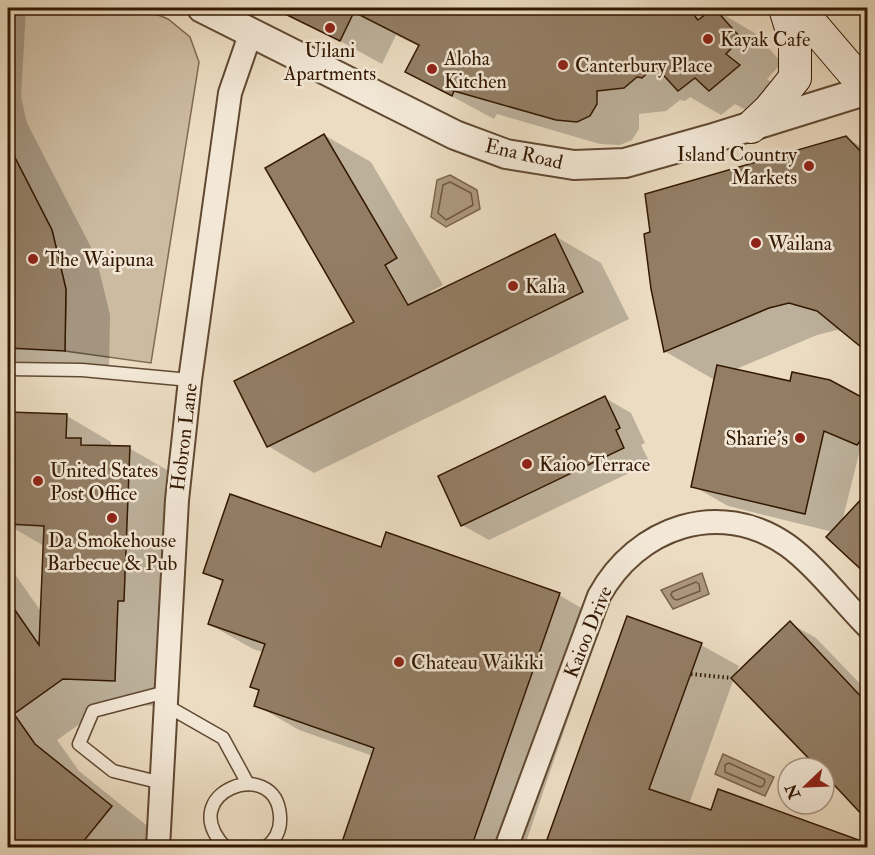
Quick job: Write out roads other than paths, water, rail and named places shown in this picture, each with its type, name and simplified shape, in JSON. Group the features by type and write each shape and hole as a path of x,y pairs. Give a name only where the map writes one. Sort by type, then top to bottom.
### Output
{"main road":[{"path":"751,127 770,109 795,78 795,41 784,8"},
{"path":"798,8 867,90"}],"street":[{"name":"Ena Road","path":"202,8 455,135 506,154 574,165 625,163 751,127 867,90"},
{"name":"Hobron Lane","path":"158,848 177,501 190,380 230,93 251,32"},
{"name":"Kaioo Drive","path":"506,848 598,599 615,571 648,541 675,529 704,523 734,524 763,532 776,538 800,556 867,627"}],"lane":[{"path":"8,369 82,370 190,380"},
{"path":"162,783 113,771 79,744 93,711 167,699 223,738 248,784"},
{"path":"226,848 218,840 213,829 211,818 213,807 218,797 227,789 248,784 260,786 269,793 277,802 280,813 280,825 276,836 265,848"}],"water":[{"path":"450,175 477,190 480,209 446,227 431,217 437,180"},
{"path":"702,573 709,594 673,609 661,590"},
{"path":"723,754 774,777 765,796 715,774"}],"place":[{"name":"Uilani Apartments","path":"330,28"},
{"name":"Kayak Cafe","path":"708,39"},
{"name":"Canterbury Place","path":"563,65"},
{"name":"Aloha Kitchen","path":"432,69"},
{"name":"Island Country Markets","path":"809,166"},
{"name":"Wailana","path":"756,243"},
{"name":"The Waipuna","path":"33,259"},
{"name":"Kalia","path":"513,286"},
{"name":"Sharie's","path":"800,438"},
{"name":"Kaioo Terrace","path":"527,464"},
{"name":"United States Post Office","path":"38,481"},
{"name":"Da Smokehouse Barbecue & Pub","path":"112,518"},
{"name":"Chateau Waikiki","path":"399,662"}]}
